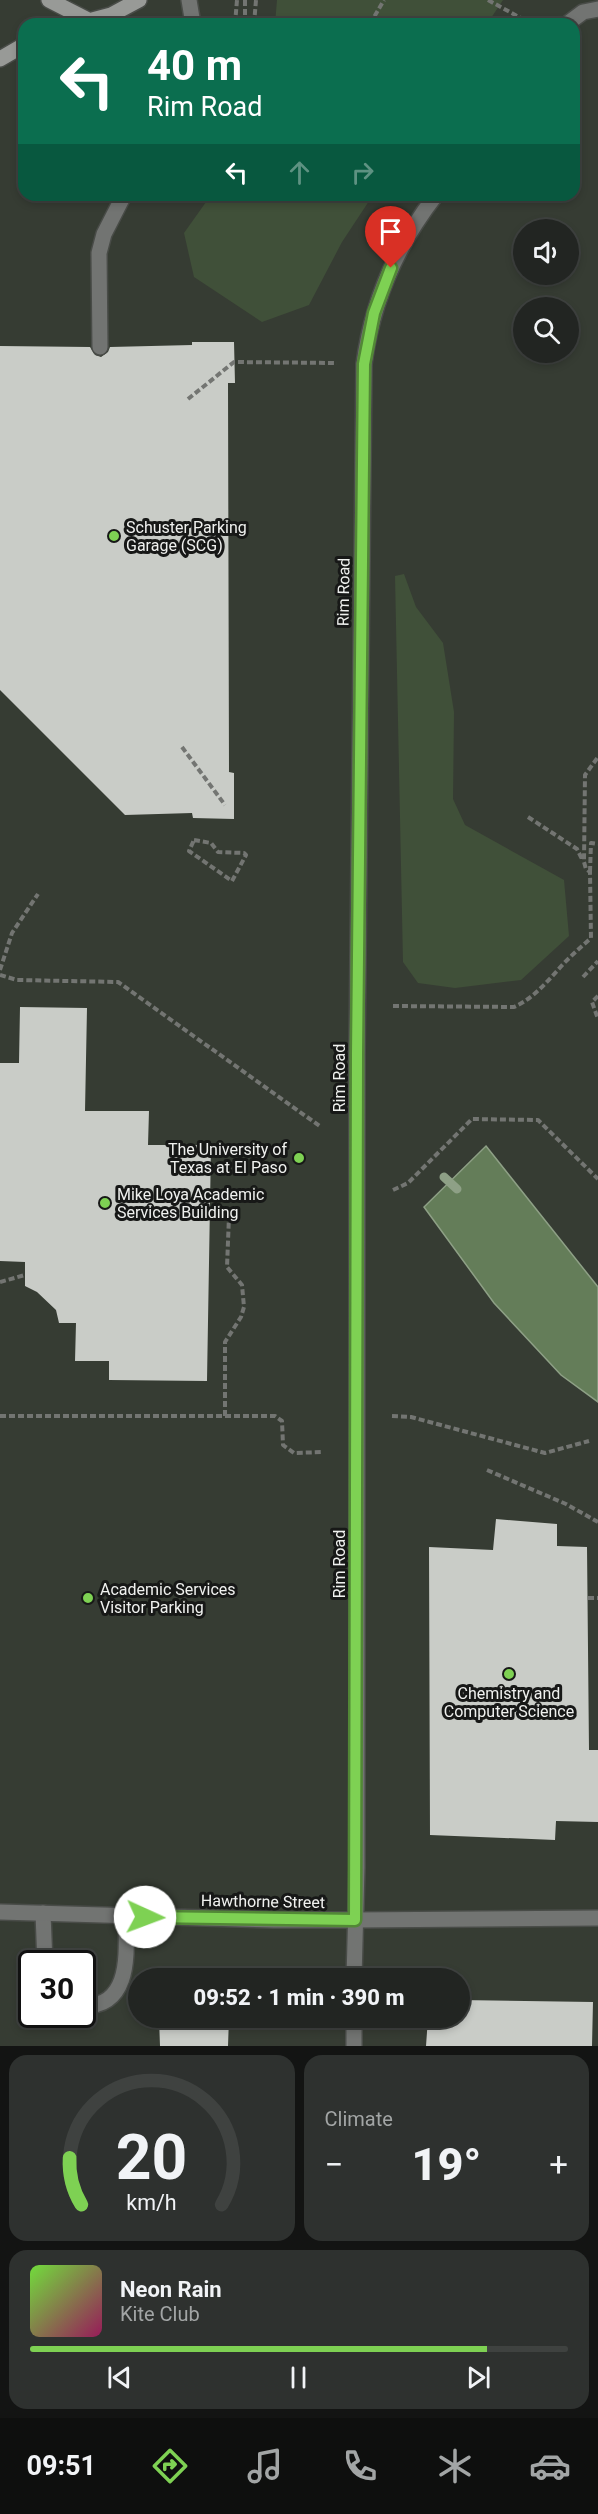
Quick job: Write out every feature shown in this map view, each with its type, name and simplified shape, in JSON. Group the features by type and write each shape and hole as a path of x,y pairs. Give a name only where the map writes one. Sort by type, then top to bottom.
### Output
{"main road":[{"path":"48,0 79,18"},
{"path":"100,18 139,0"},
{"path":"0,59 18,48"}],"street":[{"path":"189,0 192,18"},
{"path":"575,18 583,12 598,9"},
{"path":"100,347 99,253 105,234 121,201"},
{"name":"Rim Road","path":"354,1968 357,1055 364,364 367,342 383,285 415,224 432,201"},
{"name":"Hawthorne Street","path":"0,1912 355,1920 598,1918"},
{"path":"44,1913 45,1950"},
{"path":"96,2004 114,1993 120,1985 127,1962 126,1916"},
{"path":"354,2028 354,2046"}],"path":[{"path":"236,18 237,0"},
{"path":"245,0 245,18"},
{"path":"254,18 256,0"},
{"path":"374,18 384,0"},
{"path":"488,0 521,18"},
{"path":"188,399 234,362 337,363"},
{"path":"182,747 225,806"},
{"path":"584,862 585,775 598,757"},
{"path":"528,817 577,849 586,869 590,872"},
{"path":"194,840 212,843 218,852 246,855 232,881 189,851 194,840"},
{"path":"393,1006 514,1007 524,1002 547,983 556,971 591,938 591,843 598,844"},
{"path":"0,970 12,933 38,894"},
{"path":"583,977 598,961"},
{"path":"0,975 17,980 118,982 321,1127"},
{"path":"598,996 592,1002 598,1019"},
{"path":"393,1190 408,1183 472,1119 538,1120 598,1179"},
{"path":"225,1416 225,1342 241,1317 244,1306 242,1285 227,1267 228,1216"},
{"path":"0,1282 25,1275"},
{"path":"0,1416 275,1416 282,1421 283,1445 294,1453 323,1452"},
{"path":"392,1416 411,1418 545,1453 589,1441"},
{"path":"487,1470 566,1504 598,1522"},
{"path":"588,1598 598,1598"}],"shaded area":[{"name":"The University of Texas at El Paso","path":"0,0 598,0 598,2046 0,2046"},
{"path":"277,0 503,0 491,18 276,18"},
{"path":"207,201 369,201 342,242 309,305 262,322 194,277 184,233"},
{"path":"404,574 416,607 443,643 454,712 453,799 465,825 564,880 569,936 521,980 455,988 418,983 403,962 395,576"},
{"path":"486,1146 598,1287 598,1402 561,1375 494,1303 424,1207"}],"building":[{"name":"Schuster Parking Garage (SCG)","path":"192,342 234,342 235,383 228,383 229,772 234,773 234,819 193,818 192,813 125,815 0,690 0,346 90,347 95,355 101,357 108,352 110,347 192,345"},
{"name":"Mike Loya Academic Services Building","path":"20,1007 87,1008 85,1111 149,1111 148,1145 211,1145 207,1381 109,1380 109,1361 75,1361 76,1323 59,1323 56,1310 37,1292 25,1286 25,1262 0,1261 0,1063 19,1063"},
{"name":"Chemistry and Computer Science","path":"496,1519 557,1524 557,1546 587,1547 589,1750 598,1750 598,1822 556,1821 555,1840 430,1835 429,1547 493,1550"},
{"path":"470,2000 593,2002 592,2046 426,2046 427,2028 470,2028"},
{"path":"159,2028 229,2028 228,2046 160,2046"}],"waterway":[{"path":"444,1177 457,1189"}],"place":[{"name":"Schuster Parking Garage (SCG)","path":"114,536"},
{"name":"The University of Texas at El Paso","path":"299,1158"},
{"name":"Mike Loya Academic Services Building","path":"105,1203"},
{"name":"Academic Services Visitor Parking","path":"88,1598"},
{"name":"Chemistry and Computer Science","path":"509,1674"}],"route":[{"path":"145,1917 355,1920 357,1869 357,1055 364,364 374,313 391,268"}]}
